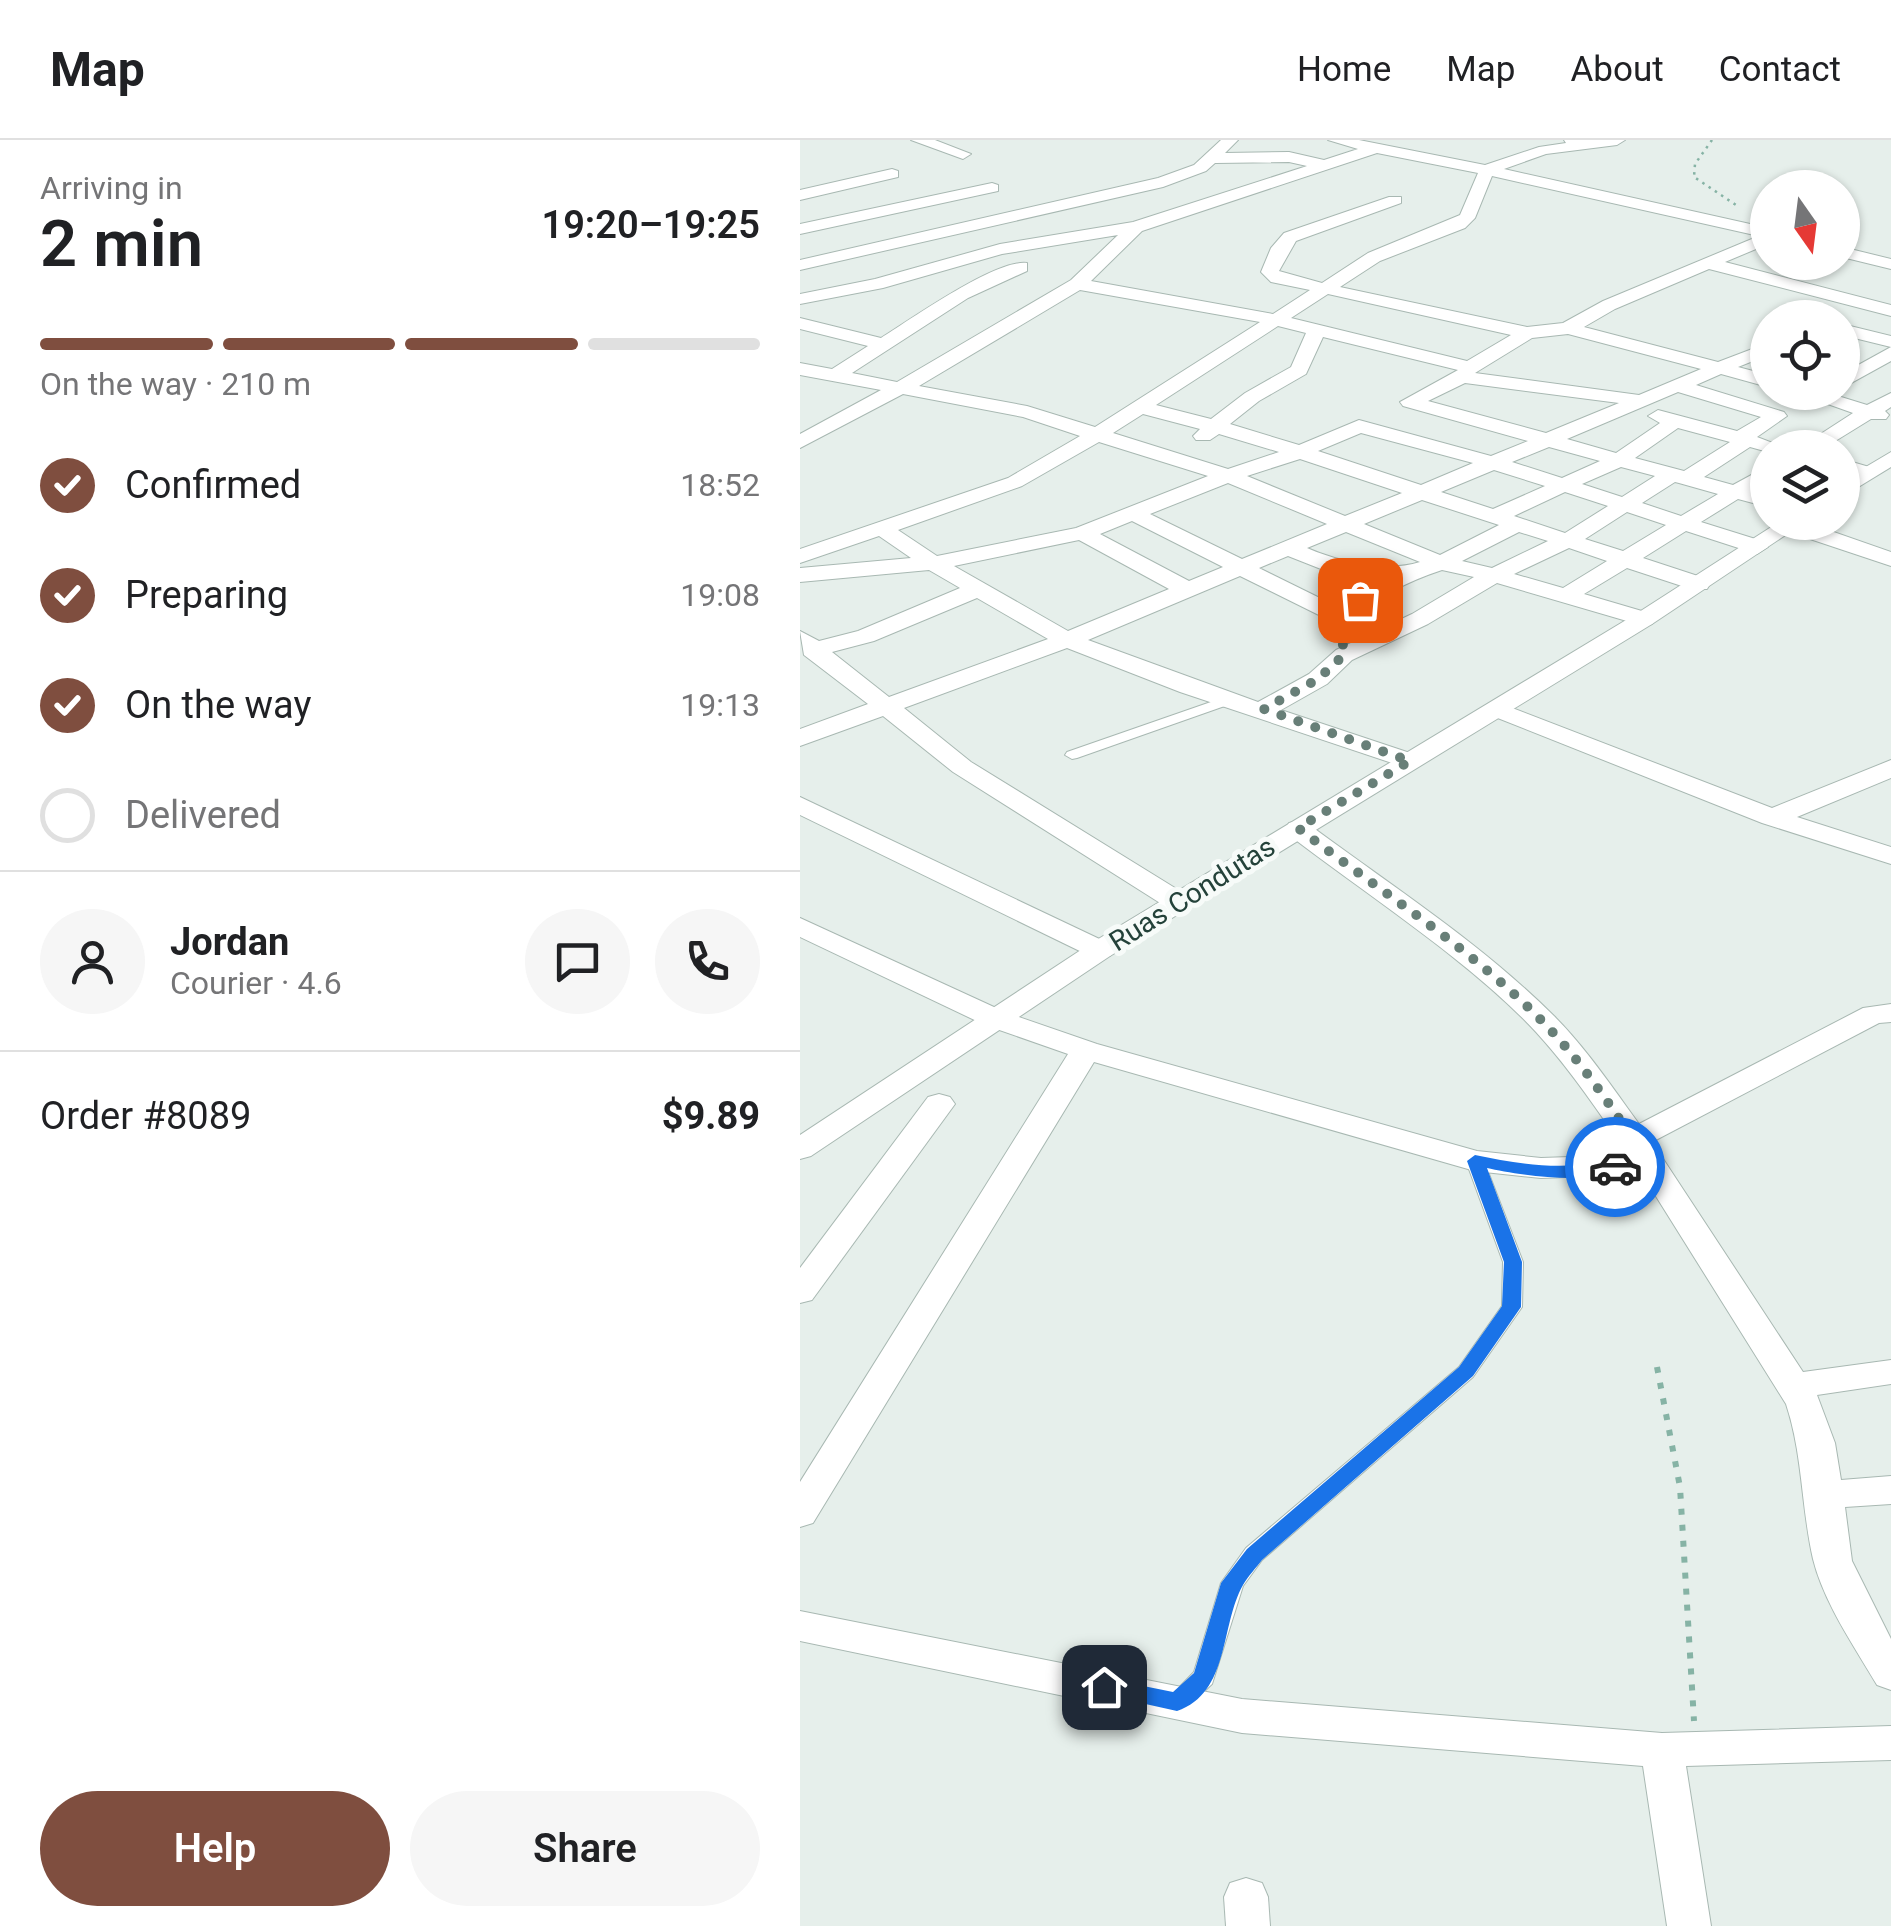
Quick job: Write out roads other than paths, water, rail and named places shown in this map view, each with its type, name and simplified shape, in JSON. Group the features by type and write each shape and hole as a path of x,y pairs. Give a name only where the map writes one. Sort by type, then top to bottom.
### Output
{"street":[{"path":"919,140 963,154"},
{"path":"800,265 1163,182 1200,168 1230,140"},
{"path":"1336,140 1487,170 1750,232"},
{"path":"800,556 1014,482 1096,436 1374,257 1468,218 1487,170 1544,150 1617,140"},
{"path":"800,299 877,284 1000,249 1136,227 1377,148"},
{"path":"1211,158 1289,157 1327,166"},
{"path":"800,194 892,174"},
{"path":"832,188 878,213"},
{"path":"802,227 992,188"},
{"path":"1395,200 1300,233 1280,248 1268,269 1272,275 1527,333 1568,328 1750,376"},
{"path":"800,442 903,387 1077,284 1136,227"},
{"path":"1568,328 1609,305 1750,244"},
{"path":"1860,256 1891,264"},
{"path":"1708,264 1891,310"},
{"path":"836,376 962,294 1021,267"},
{"path":"1077,284 1169,296 1278,318 1466,372 1637,401 1748,436"},
{"path":"800,323 882,344"},
{"path":"1159,454 1171,445 1219,427 1252,397 1298,370 1317,329"},
{"path":"800,574 933,563 1082,533 1359,426 1466,372 1527,333"},
{"path":"1860,334 1891,342"},
{"path":"1860,372 1891,353"},
{"path":"800,738 1067,640 1542,438 1750,359"},
{"path":"800,368 1026,412 1228,476 1441,563 1644,619"},
{"path":"1678,386 1806,429"},
{"path":"1860,389 1891,398"},
{"path":"1637,401 1676,421 1748,436 1806,429 1869,412 1891,398"},
{"path":"1410,402 1750,496"},
{"path":"1141,407 1300,452 1699,584"},
{"path":"1860,409 1891,419"},
{"path":"1493,517 1616,460 1676,421"},
{"path":"1359,426 1491,462 1757,547"},
{"path":"1264,709 1318,679 1344,655 1567,541 1748,436"},
{"path":"1860,478 1891,458"},
{"path":"1860,470 1869,472"},
{"path":"1568,595 1750,482"},
{"path":"1132,513 1340,617"},
{"path":"1340,617 1360,600 1407,574 1441,563 1516,524"},
{"path":"884,530 933,563 1067,640 1410,761"},
{"path":"1082,533 1188,590"},
{"name":"Ruas Condutas","path":"802,1146 1100,950 1768,540"},
{"path":"1838,540 1891,559"},
{"path":"1288,548 1322,562 1407,574"},
{"path":"805,645 866,636 978,589"},
{"path":"1340,617 1344,655"},
{"path":"805,645 962,768 1178,902"},
{"path":"1494,708 1770,818 1891,856"},
{"path":"1770,818 1825,799 1891,768"},
{"path":"800,805 1100,950"},
{"path":"1298,828 1496,979 1544,1023 1581,1065 1642,1152 1804,1403 1817,1443 1833,1561 1859,1620 1891,1674"},
{"path":"800,926 996,1018 1086,1050 1475,1161 1519,1169 1568,1172 1642,1152 1873,1014 1891,1013"},
{"path":"800,1512 1086,1050"},
{"path":"800,1292 939,1104"},
{"path":"1794,1386 1891,1372"},
{"path":"1824,1495 1891,1490"},
{"path":"800,1626 1242,1716 1679,1750 1891,1743"},
{"path":"1679,1750 1689,1926"}],"lane":[{"path":"1072,754 1231,699"},
{"path":"1177,1702 1204,1677 1232,1583 1254,1554 1466,1372 1512,1307 1513,1262 1475,1161"}]}
